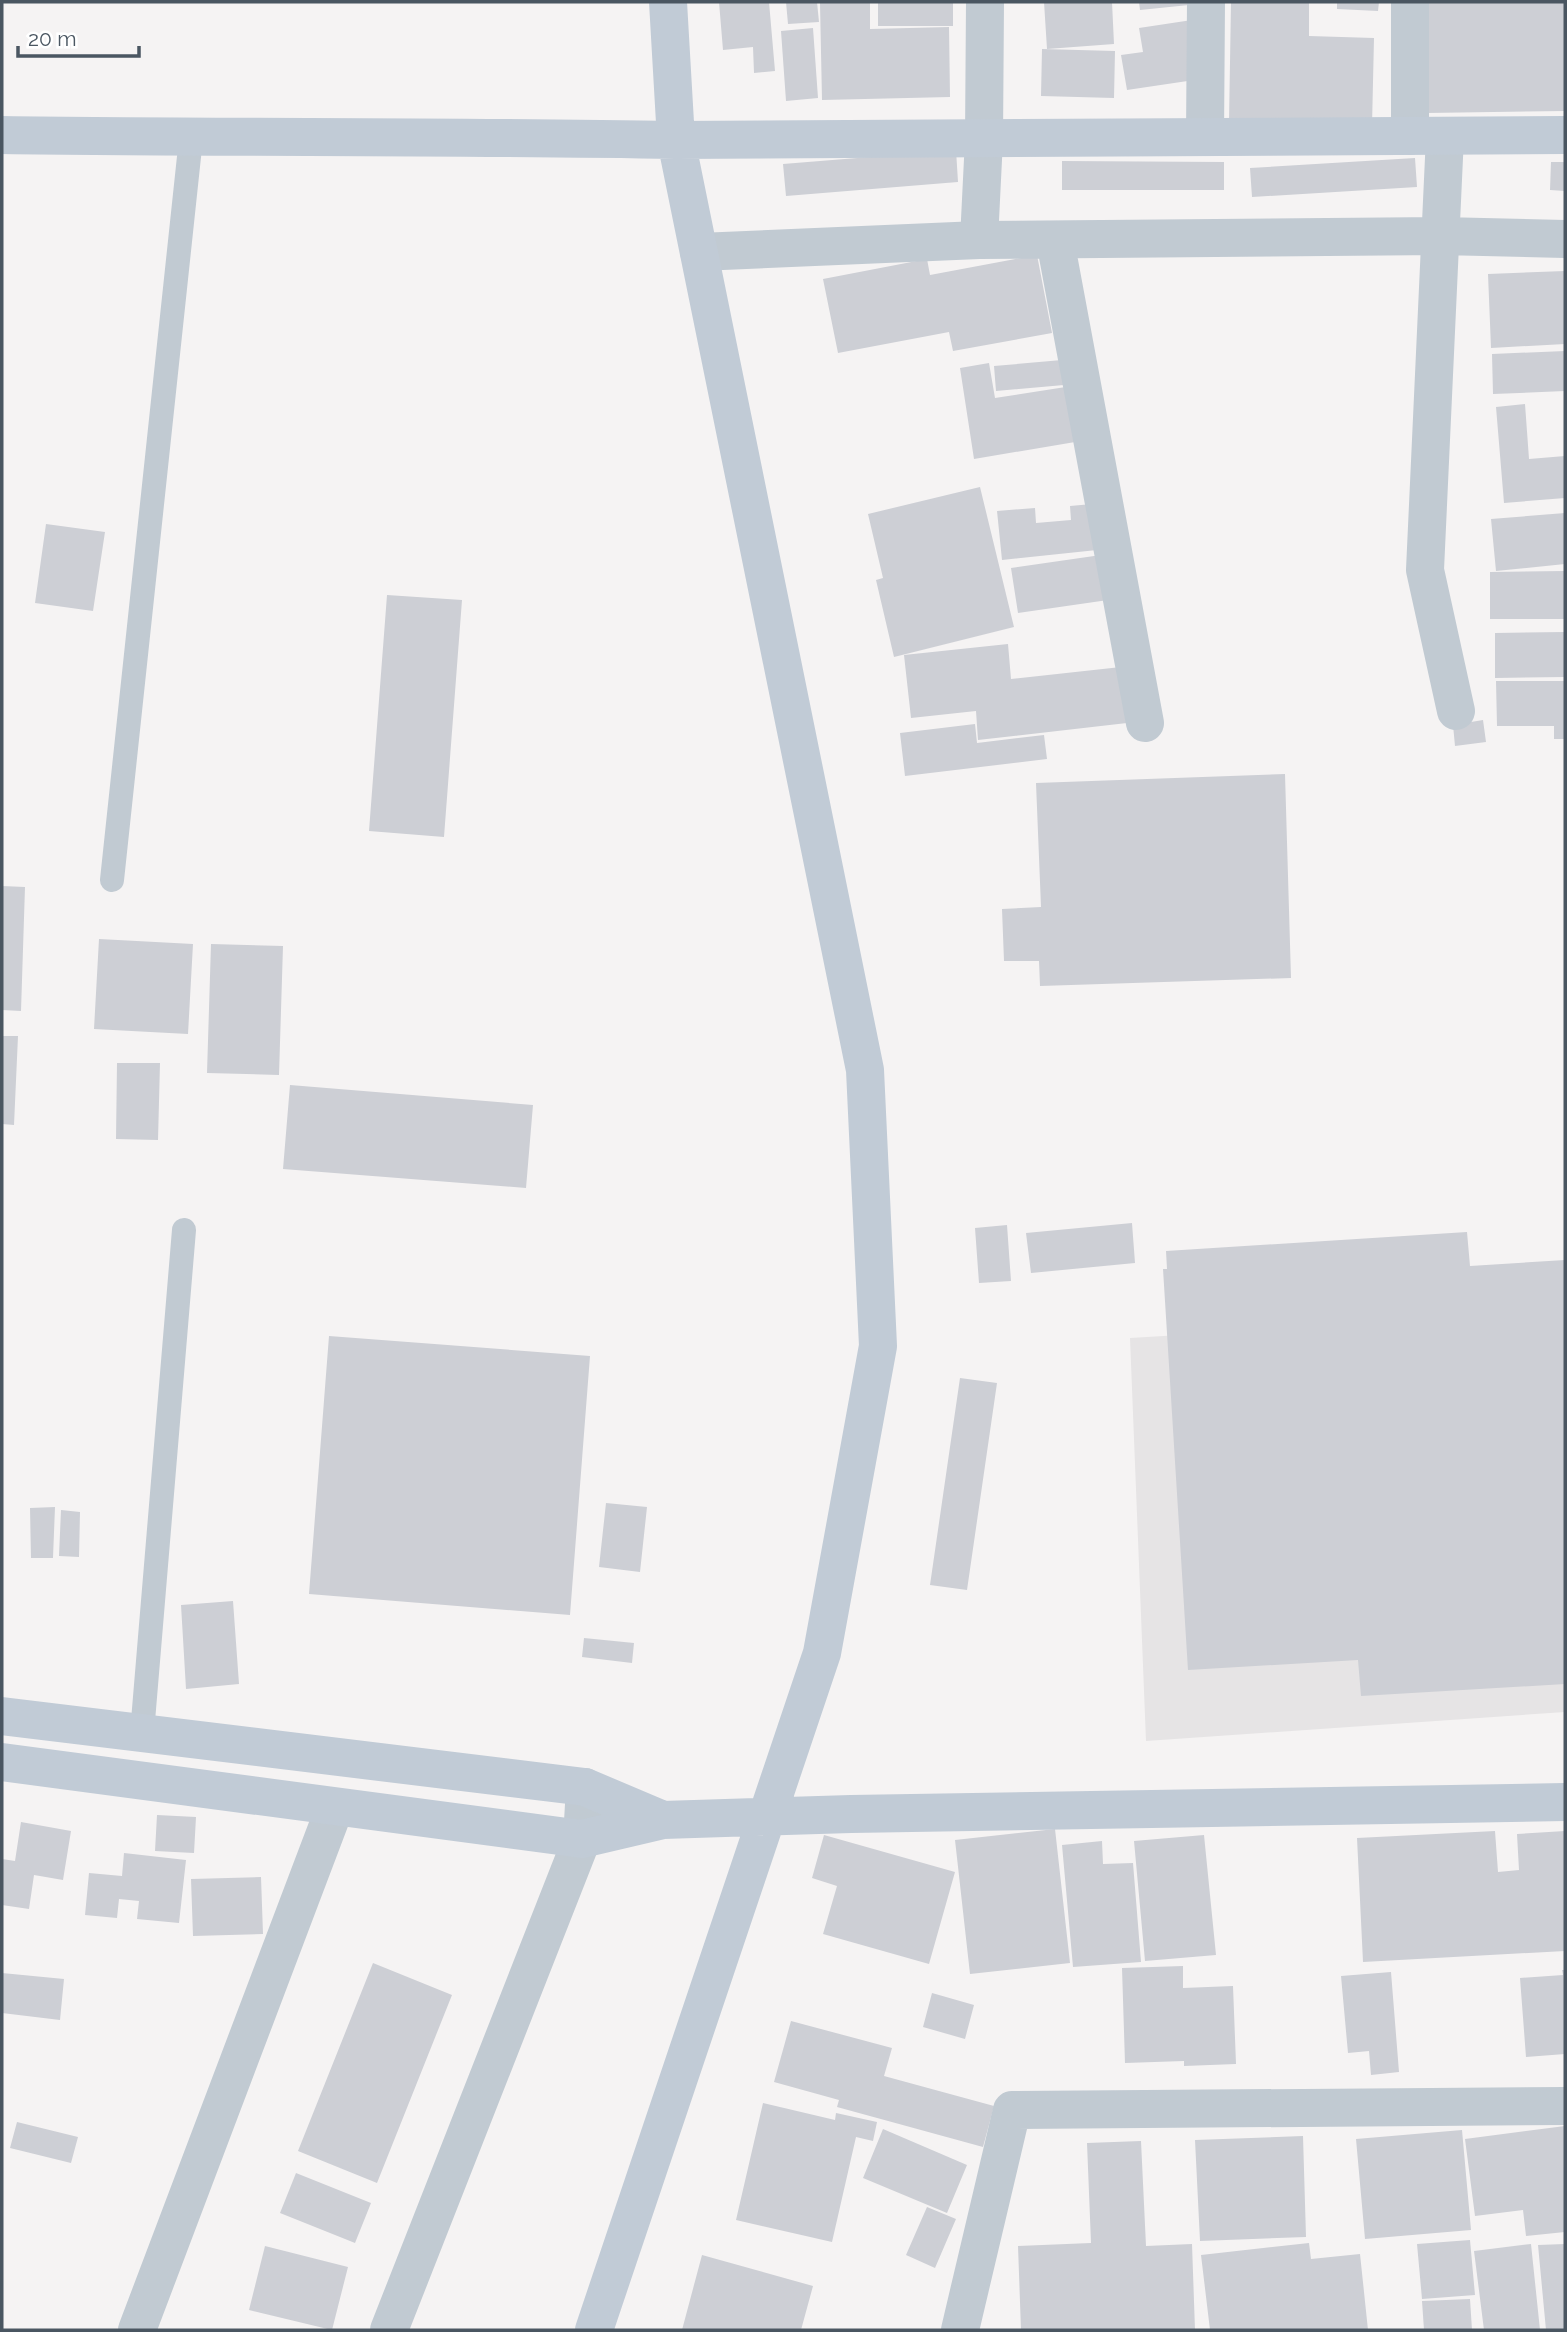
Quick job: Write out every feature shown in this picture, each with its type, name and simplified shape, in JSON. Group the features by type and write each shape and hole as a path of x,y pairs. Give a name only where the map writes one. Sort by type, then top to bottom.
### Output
{"street":[{"path":"594,2330 822,1653 878,1346 865,1070 676,140 668,2"},
{"path":"979,240 984,139 985,2"},
{"path":"1205,137 1206,2"},
{"path":"1409,2 1441,236 1425,570 1456,710"},
{"path":"2,135 191,138 444,136 676,140 1565,135"},
{"path":"699,252 979,240 1441,236 1565,239"},
{"path":"1055,240 1145,723"},
{"path":"2,1716 584,1787 663,1821"},
{"path":"2,1762 582,1839 663,1821 851,1814 1565,1802"},
{"path":"389,2330 582,1839 584,1787"},
{"path":"136,2330 335,1807"},
{"path":"960,2330 1012,2110 1565,2106"}],"lane":[{"path":"112,880 191,138"},
{"path":"142,1733 184,1230"}],"shaded area":[{"path":"1565,1312 1565,1712 1146,1741 1130,1338"}],"building":[{"path":"719,2 769,2 775,71 754,73 753,47 723,50"},
{"path":"786,2 817,2 819,22 788,24"},
{"path":"870,2 870,29 949,27 950,97 822,100 820,3"},
{"path":"878,2 953,2 953,26 878,26"},
{"path":"1044,2 1112,2 1114,44 1047,49"},
{"path":"1139,2 1188,2 1189,5 1140,10"},
{"path":"1231,2 1309,2 1309,36 1374,38 1372,126 1229,123"},
{"path":"1337,2 1379,2 1378,11 1337,9"},
{"path":"1425,2 1565,2 1565,111 1427,113"},
{"path":"1192,20 1201,79 1127,90 1121,55 1143,52 1139,28"},
{"path":"813,28 818,98 786,101 781,31"},
{"path":"1042,49 1115,51 1114,98 1041,96"},
{"path":"956,150 958,182 786,196 783,164"},
{"path":"1415,158 1417,187 1252,197 1250,168"},
{"path":"1062,161 1224,162 1224,190 1062,190"},
{"path":"1551,162 1565,162 1565,191 1550,190"},
{"path":"1037,255 1052,333 953,351 949,332 838,353 823,279 927,259 930,275"},
{"path":"1565,271 1565,344 1491,348 1488,274"},
{"path":"1565,351 1565,391 1493,394 1492,354"},
{"path":"1062,360 1064,385 996,391 994,366"},
{"path":"989,363 995,398 1072,386 1081,441 974,459 960,368"},
{"path":"1525,404 1529,459 1565,456 1565,498 1504,503 1496,407"},
{"path":"980,487 1014,627 894,657 876,580 883,578 868,514"},
{"path":"1092,504 1097,550 1002,560 997,511 1035,508 1036,523 1071,520 1070,506"},
{"path":"1565,513 1565,564 1496,571 1491,519"},
{"path":"46,524 105,532 93,611 35,603"},
{"path":"1101,555 1108,600 1018,613 1011,568"},
{"path":"1565,571 1565,619 1490,619 1490,572"},
{"path":"387,595 462,600 444,837 369,831"},
{"path":"1565,632 1565,677 1495,678 1495,633"},
{"path":"1008,644 1011,679 1121,667 1127,723 978,740 976,711 911,718 904,655"},
{"path":"1496,681 1565,681 1565,739 1554,739 1554,726 1497,726"},
{"path":"1483,720 1486,742 1455,746 1453,725"},
{"path":"975,724 977,743 1044,735 1047,759 905,776 900,733"},
{"path":"1285,774 1291,978 1040,986 1039,961 1004,961 1002,909 1041,907 1036,783"},
{"path":"2,886 25,887 21,1011 2,1010"},
{"path":"99,939 193,944 188,1034 94,1029"},
{"path":"211,944 283,946 279,1075 207,1073"},
{"path":"2,1036 18,1036 14,1125 2,1124"},
{"path":"117,1063 160,1063 158,1140 116,1139"},
{"path":"290,1085 533,1105 526,1188 283,1169"},
{"path":"1132,1223 1135,1263 1031,1273 1026,1233"},
{"path":"1007,1225 1011,1281 979,1283 975,1228"},
{"path":"1467,1232 1470,1266 1565,1260 1565,1684 1361,1696 1358,1660 1188,1670 1163,1269 1167,1269 1166,1251"},
{"path":"329,1336 590,1356 570,1615 309,1594"},
{"path":"960,1378 997,1383 967,1590 930,1585"},
{"path":"606,1503 647,1507 640,1572 599,1567"},
{"path":"55,1507 53,1558 31,1558 30,1508"},
{"path":"61,1510 80,1512 79,1557 59,1556"},
{"path":"233,1601 239,1684 186,1689 181,1605"},
{"path":"584,1638 634,1643 632,1663 582,1657"},
{"path":"157,1815 196,1817 194,1853 155,1851"},
{"path":"21,1822 71,1831 63,1880 34,1875 29,1909 2,1905 2,1859 15,1861"},
{"path":"1055,1829 1070,1963 970,1974 955,1840"},
{"path":"1495,1831 1498,1872 1519,1870 1517,1834 1565,1831 1565,1951 1363,1962 1357,1838"},
{"path":"824,1835 955,1872 929,1964 823,1934 837,1886 812,1878"},
{"path":"1204,1835 1216,1955 1145,1961 1134,1841"},
{"path":"1102,1841 1103,1864 1133,1863 1141,1962 1073,1967 1062,1845"},
{"path":"124,1853 186,1860 179,1923 137,1919 139,1901 119,1899 117,1918 85,1915 89,1873 122,1876"},
{"path":"261,1877 263,1934 193,1936 191,1879"},
{"path":"373,1963 452,1995 377,2183 298,2151"},
{"path":"1183,1966 1183,1988 1233,1986 1236,2064 1184,2066 1184,2061 1125,2063 1122,1968"},
{"path":"1562,1970 1565,1970 1565,2054 1526,2057 1520,1978 1563,1975"},
{"path":"1391,1972 1399,2072 1371,2075 1369,2051 1348,2053 1341,1976"},
{"path":"2,1973 64,1979 60,2020 2,2013"},
{"path":"932,1993 974,2005 965,2039 923,2027"},
{"path":"791,2021 892,2048 884,2076 994,2106 983,2147 837,2107 839,2100 774,2082"},
{"path":"763,2103 835,2120 836,2113 877,2122 873,2141 856,2137 832,2242 736,2220"},
{"path":"17,2122 78,2137 71,2163 10,2148"},
{"path":"1565,2126 1565,2232 1526,2236 1523,2210 1475,2216 1465,2139"},
{"path":"883,2129 967,2165 947,2213 863,2178"},
{"path":"1462,2130 1471,2230 1365,2239 1356,2139"},
{"path":"1303,2136 1306,2237 1200,2241 1195,2140"},
{"path":"1141,2141 1146,2246 1192,2244 1195,2330 1021,2330 1018,2246 1091,2243 1087,2143"},
{"path":"296,2173 371,2203 355,2243 280,2213"},
{"path":"927,2207 956,2219 935,2268 906,2255"},
{"path":"1470,2240 1475,2295 1422,2299 1417,2244"},
{"path":"1309,2243 1311,2259 1360,2254 1368,2330 1210,2330 1201,2255"},
{"path":"1531,2244 1540,2330 1484,2330 1474,2251"},
{"path":"1565,2244 1565,2330 1546,2330 1538,2245"},
{"path":"265,2246 348,2267 332,2330 249,2310"},
{"path":"702,2255 813,2286 801,2330 682,2330"},
{"path":"1470,2299 1472,2330 1424,2330 1422,2301"}]}
